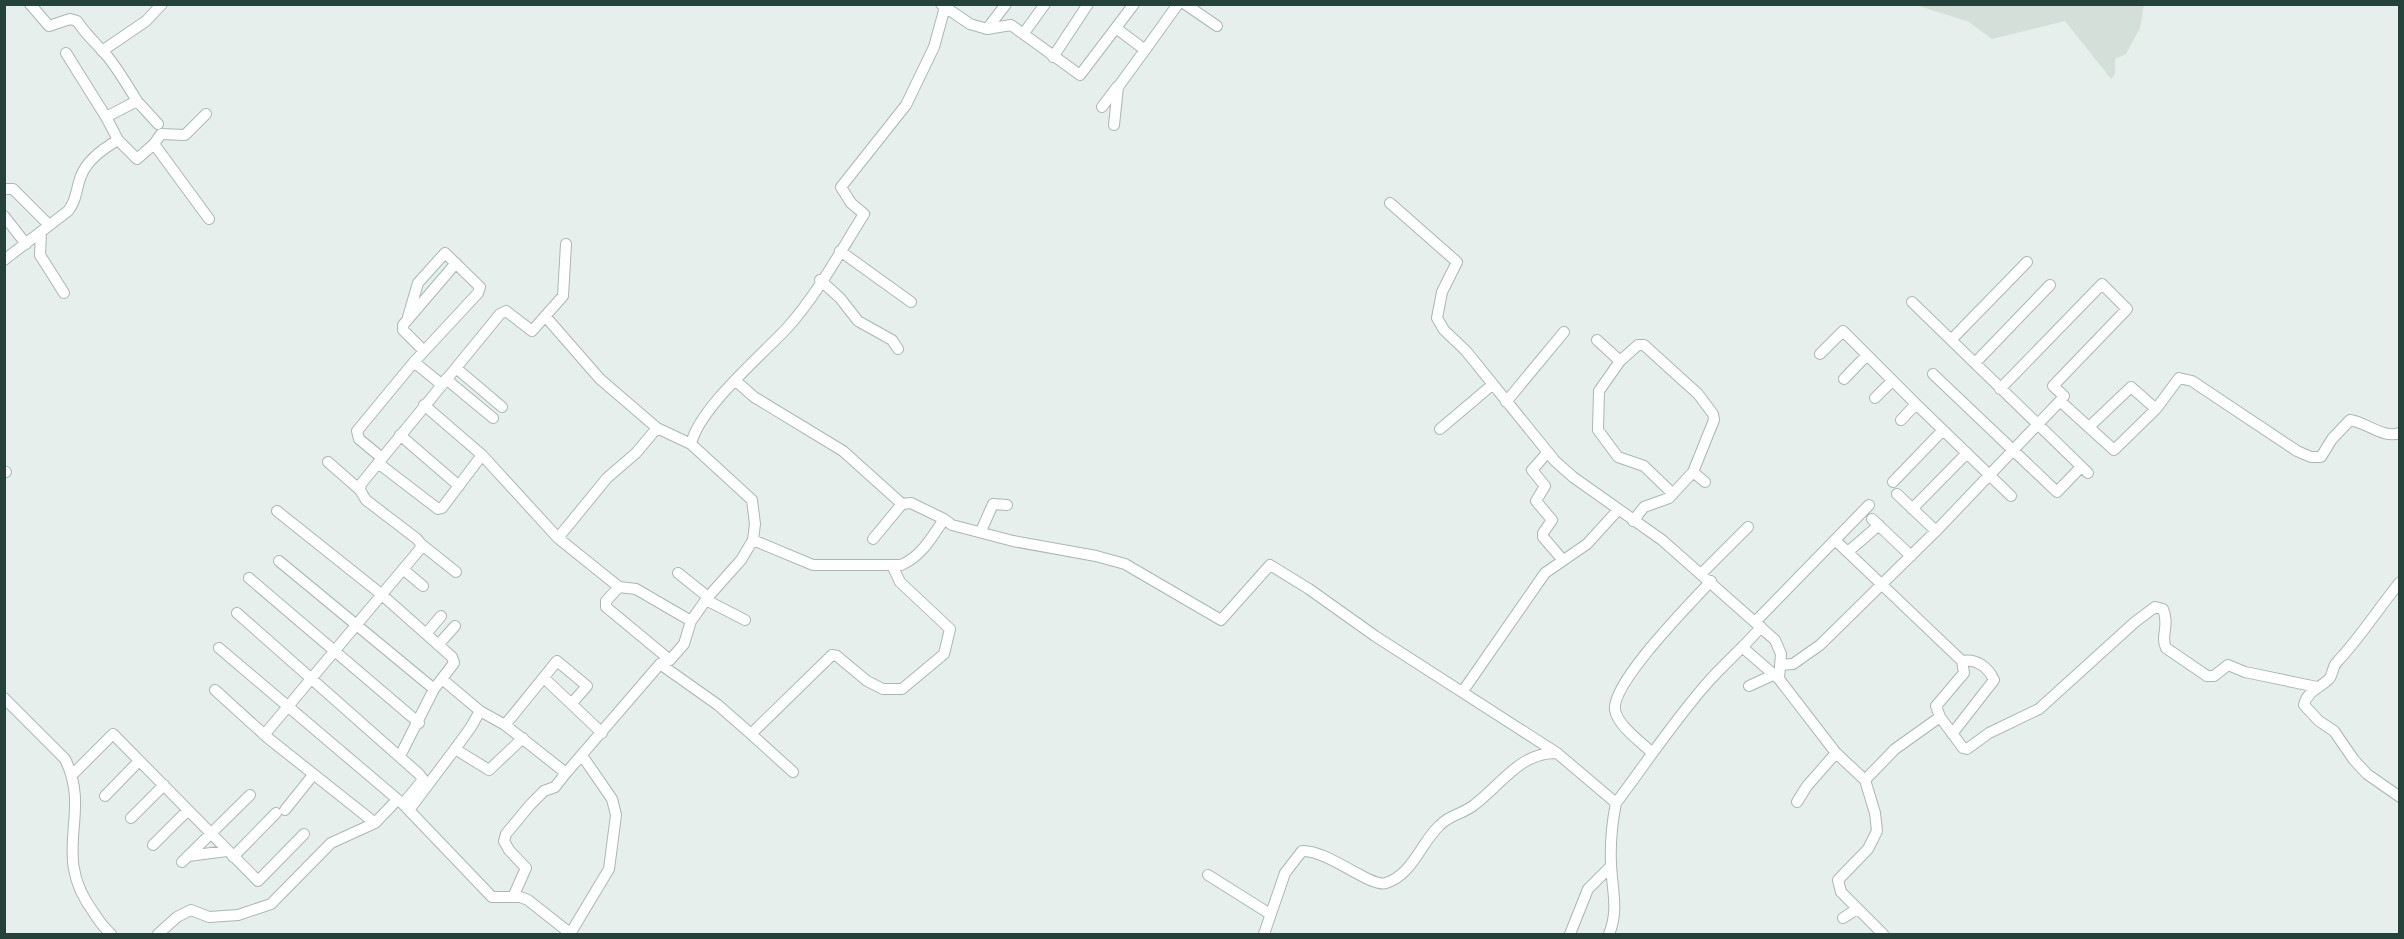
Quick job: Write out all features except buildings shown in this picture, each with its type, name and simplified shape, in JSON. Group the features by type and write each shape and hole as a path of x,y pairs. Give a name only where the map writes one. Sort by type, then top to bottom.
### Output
{"street":[{"path":"30,4 49,26 70,19 77,21 86,36 102,51 136,101 158,124"},
{"path":"102,51 146,21 162,4"},
{"path":"987,28 1006,4"},
{"path":"1024,33 1045,4"},
{"path":"1053,57 1088,4"},
{"path":"691,444 700,425 736,381 787,327 864,214 851,203 841,187 906,105 934,47 943,6 970,24 987,28 1011,25 1080,75 1134,4"},
{"path":"1102,107 1178,4"},
{"path":"1185,4 1217,27"},
{"path":"1116,28 1144,50"},
{"path":"66,53 118,140 136,159 154,144 160,134 185,135 206,114"},
{"path":"1114,124 1118,87"},
{"path":"106,117 136,101"},
{"path":"4,260 68,211 75,202 82,172 102,149 118,140"},
{"path":"154,144 209,219"},
{"path":"4,189 14,189 45,229 40,255 64,292"},
{"path":"1390,203 1457,262 1442,292 1437,318 1444,330 1466,351 1548,453 1573,477 1662,540 1759,624 1779,647 1780,665 1776,677"},
{"path":"4,216 26,244"},
{"path":"360,490 362,484 400,435 500,314 506,311 532,331 563,296 566,244"},
{"path":"840,251 911,302"},
{"path":"424,351 403,330 418,284 445,253 479,284 480,290 414,362 357,431 359,439 380,461 435,509 442,508 482,455"},
{"path":"1951,340 2027,262"},
{"path":"408,317 456,263"},
{"path":"820,280 840,298 858,321 892,340 898,349"},
{"path":"418,284 429,294"},
{"path":"1780,665 1793,664 1820,645 1936,531 2060,401 2064,396 2053,386 2127,309 2102,284 2001,388"},
{"path":"1975,363 2050,285"},
{"path":"1912,302 2084,470 2057,492 1933,374"},
{"path":"513,897 526,868 509,850 504,841 506,834 544,791 555,787 665,662 684,644 691,621 707,598 741,560 753,540 755,516 752,500 691,444 657,428 600,379 545,316"},
{"path":"1820,354 1843,331 2011,496"},
{"path":"1506,402 1564,332"},
{"path":"1597,340 1620,362"},
{"path":"1633,521 1644,507 1666,500 1673,494 1692,472 1714,420 1707,406 1644,345 1638,345 1620,362 1599,391 1598,430 1615,455 1621,460 1638,462 1673,494"},
{"path":"1844,379 1867,355"},
{"path":"414,362 493,418"},
{"path":"456,368 502,407"},
{"path":"2060,401 2117,450 2156,409 2179,378 2192,381 2284,444 2311,457 2321,457 2332,439 2350,420 2360,421 2384,434 2393,436 2400,433"},
{"path":"736,381 753,397 843,451 902,504"},
{"path":"1875,398 1892,381"},
{"path":"1440,429 1492,385"},
{"path":"2090,428 2131,387 2156,409"},
{"path":"1901,420 1916,404"},
{"path":"424,405 482,455 558,538 619,587 636,589 691,621"},
{"path":"558,538 619,464 636,453 657,428"},
{"path":"1893,482 1943,430"},
{"path":"400,435 459,486"},
{"path":"1548,453 1532,470 1545,486 1536,501 1552,520 1542,533 1543,537 1562,559"},
{"path":"1912,509 1967,453"},
{"path":"328,462 360,490 366,500 456,572"},
{"path":"1692,472 1705,482"},
{"path":"1897,494 1936,531"},
{"path":"873,539 902,504 912,503 952,525 1013,541 1096,556 1125,564 1221,620 1270,566 1557,753 1616,802"},
{"path":"981,531 993,504 1007,505"},
{"path":"1609,934 1616,899 1611,866 1611,824 1616,802 1639,773 1651,752 1708,682 1869,505"},
{"path":"1463,692 1545,573 1587,543 1618,510"},
{"path":"277,511 381,594 455,660 434,689 419,723 400,756"},
{"path":"753,540 813,565 849,563 865,566 892,565 910,561 920,552 944,519"},
{"path":"1850,550 1876,522 1911,556"},
{"path":"1702,573 1748,527"},
{"path":"1836,541 1962,661 1964,673 1936,706 1940,717 1963,748 1969,748 1989,733 2038,709 2135,622 2155,607 2163,609 2168,621 2163,642 2166,648 2207,675 2214,676 2228,665 2245,672 2317,687"},
{"path":"264,735 289,708 381,594 404,570 421,544"},
{"path":"279,561 434,689"},
{"path":"751,734 832,655 837,656 867,681 892,691 902,689 944,654 949,641 950,629 900,582 892,565"},
{"path":"404,570 423,586"},
{"path":"678,573 707,598 745,620"},
{"path":"249,578 419,723"},
{"path":"1651,752 1619,719 1615,709 1617,693 1645,655 1711,581"},
{"path":"2400,582 2357,641 2337,662 2329,679 2305,699 2304,705 2307,711 2334,730 2354,760 2367,774 2400,797"},
{"path":"619,587 606,601 606,607 665,662 718,705 793,772"},
{"path":"237,613 400,756 423,779 403,805"},
{"path":"426,634 441,616"},
{"path":"438,645 454,626"},
{"path":"1742,647 1776,677 1836,753 1865,780 1878,821 1877,831 1868,849 1838,880 1842,892 1878,933"},
{"path":"219,648 403,805 488,893 499,898 513,897 528,900 570,934 609,869 616,815 612,799 583,757"},
{"path":"1952,734 1994,680 1981,664 1974,660 1962,661"},
{"path":"505,725 557,661 570,670 588,689 572,703"},
{"path":"1749,686 1776,677"},
{"path":"544,678 602,733"},
{"path":"441,679 480,711 505,725 566,773"},
{"path":"214,690 264,735 375,823"},
{"path":"4,698 65,759 77,796 71,854 73,873 85,902 111,934"},
{"path":"158,934 177,917 191,910 209,917 238,915 271,904 331,843 375,823 403,805 455,749 471,728 480,711"},
{"path":"1865,780 1894,749 1940,717"},
{"path":"72,775 113,734 258,881 304,834"},
{"path":"455,749 489,770 509,754 523,738"},
{"path":"1264,934 1285,873 1302,852 1321,853 1379,883 1391,881 1403,873 1445,820 1473,806 1524,760 1534,755 1557,753"},
{"path":"1797,802 1807,786 1836,753"},
{"path":"105,796 140,761"},
{"path":"250,795 185,859 230,854 280,812 313,775"},
{"path":"131,818 164,785"},
{"path":"153,845 188,810"},
{"path":"1570,934 1588,890 1611,866"},
{"path":"1208,875 1270,914"},
{"path":"1844,918 1857,909"}],"shaded area":[{"path":"1916,5 2144,5 2140,28 2126,54 2115,59 2115,74 2111,79 2065,21 1992,39 1969,22"}]}
